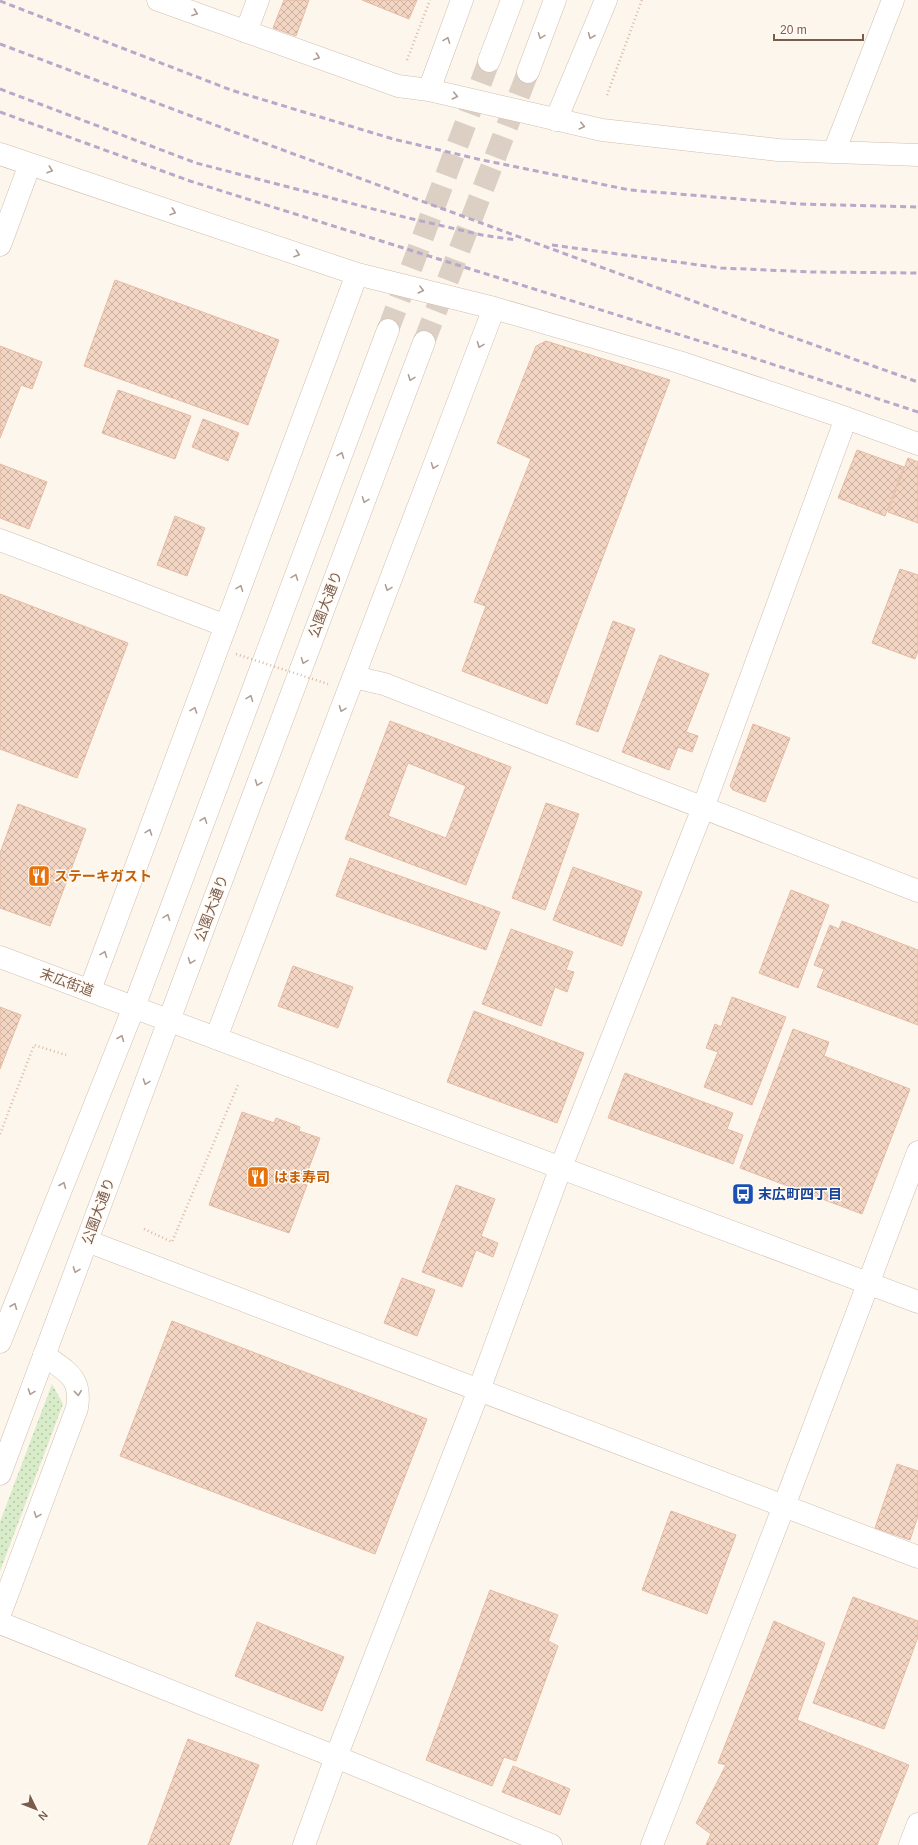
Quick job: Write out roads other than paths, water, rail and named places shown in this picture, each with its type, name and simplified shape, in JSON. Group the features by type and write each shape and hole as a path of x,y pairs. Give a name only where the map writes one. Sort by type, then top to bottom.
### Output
{"street":[{"path":"158,0 398,86 429,90 602,130 778,150 918,155"},
{"path":"246,32 258,0"},
{"path":"429,90 462,0"},
{"path":"489,61 512,0"},
{"path":"528,72 555,0"},
{"path":"556,120 606,0"},
{"path":"834,152 893,0"},
{"path":"0,154 356,274 494,308 679,362 846,418 918,444"},
{"path":"0,245 30,164"},
{"path":"90,990 356,274"},
{"path":"216,1038 494,308"},
{"path":"0,1342 134,1007 388,330"},
{"name":"公園大通り","path":"0,1474 424,342"},
{"path":"304,1845 336,1757 479,1390 561,1167 703,808 846,418"},
{"path":"0,540 226,626"},
{"path":"354,676 392,687 918,891"},
{"name":"末広街道","path":"0,958 90,990 918,1302"},
{"path":"652,1845 784,1506 918,1152"},
{"path":"87,1241 132,1260 918,1557"},
{"path":"0,1614 77,1408 79,1395 77,1384 70,1374 44,1355"},
{"path":"0,1623 336,1757 551,1845"},
{"path":"910,1845 918,1824"}],"tunnel":[{"path":"388,330 489,61"},
{"path":"424,342 528,72"}],"railway":[{"path":"0,1 231,90 393,139 482,160 630,190 799,204 918,207"},
{"path":"0,44 215,125 761,326 918,382"},
{"path":"0,89 196,163 404,217 482,235 516,240"},
{"path":"0,112 190,181 738,353 918,412"},
{"path":"552,245 721,268 813,272 918,273"}],"place":[{"name":"ステーキガスト","path":"39,876"},
{"name":"はま寿司","path":"258,1177"},
{"name":"末広町四丁目","path":"743,1194"}]}
